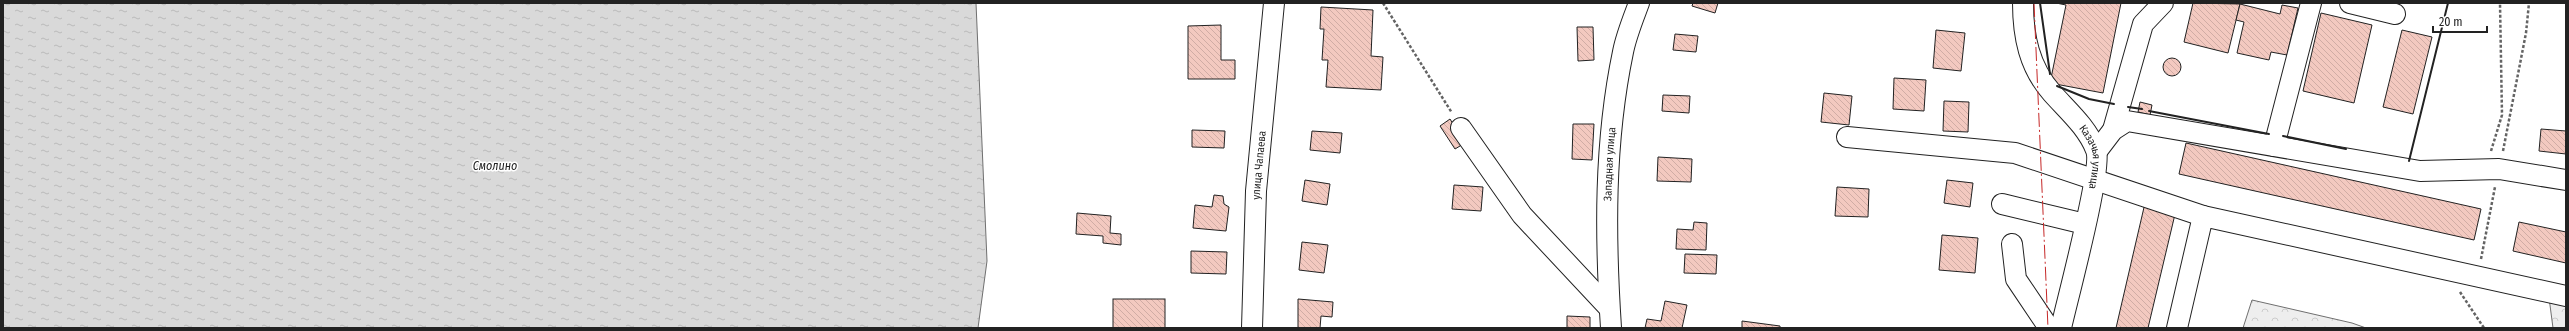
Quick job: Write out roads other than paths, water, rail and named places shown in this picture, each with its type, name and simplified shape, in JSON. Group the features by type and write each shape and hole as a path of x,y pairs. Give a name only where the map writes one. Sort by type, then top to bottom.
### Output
{"street":[{"name":"улица Чапаева","path":"1252,328 1256,192 1274,3"},
{"name":"Западная улица","path":"1610,328 1607,233 1609,157 1613,103 1623,50 1639,3"},
{"name":"Казачья улица","path":"2022,3 2023,30 2032,64 2051,92 2078,119 2097,151 2096,179 2061,328"},
{"path":"2113,130 2143,24 2163,3"},
{"path":"2274,146 2311,3"},
{"path":"2350,3 2395,14"},
{"path":"2097,151 2113,130 2127,121 2420,171 2492,169 2566,180"},
{"path":"1461,128 1522,216 1609,308"},
{"path":"1847,137 2015,153 2203,216 2442,267 2566,296"},
{"path":"2002,204 2085,224"},
{"path":"2177,328 2203,216"},
{"path":"2012,244 2016,279 2049,328"}],"water":[{"name":"Смолино","path":"3,3 976,3 987,261 978,328 3,328"}]}
